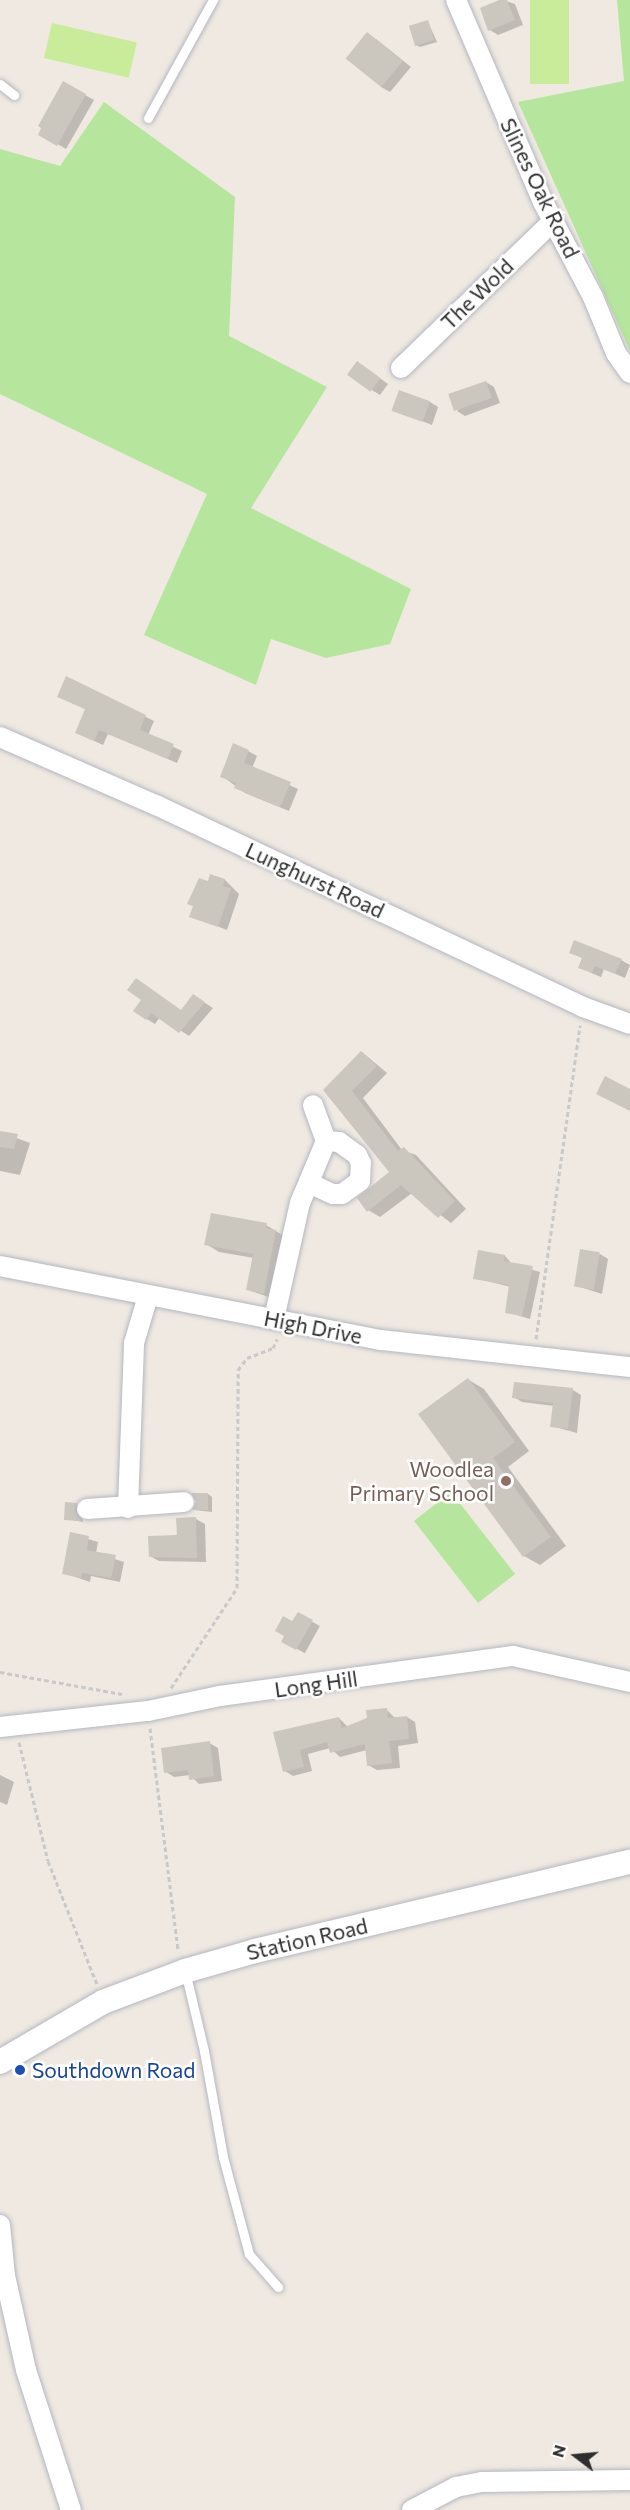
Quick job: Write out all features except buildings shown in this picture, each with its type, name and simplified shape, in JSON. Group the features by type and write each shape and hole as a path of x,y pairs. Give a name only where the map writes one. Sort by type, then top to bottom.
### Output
{"street":[{"name":"Slines Oak Road","path":"456,0 553,221 593,297 616,353 630,373"},
{"name":"The Wold","path":"401,368 553,221"},
{"name":"Lunghurst Road","path":"0,737 156,805 583,1007 630,1024"},
{"path":"280,1320 300,1203 326,1141 313,1105"},
{"path":"309,1183 333,1194 342,1194 360,1181 362,1172 357,1155 339,1142 326,1141"},
{"name":"High Drive","path":"0,1266 381,1340 630,1367"},
{"path":"128,1508 134,1343 148,1296"},
{"path":"87,1509 128,1508 184,1502"},
{"name":"Long Hill","path":"8,1725 152,1711 220,1696 513,1656 630,1682"},
{"name":"Station Road","path":"0,2062 103,2002 183,1972 255,1950 630,1862"},
{"path":"0,2225 5,2276 26,2370 71,2510"},
{"path":"412,2510 447,2491 482,2482 630,2480"}],"lane":[{"path":"148,118 213,0"},
{"path":"0,84 14,95"},
{"path":"183,1972 204,2051 223,2157 249,2254 278,2287"}],"path":[{"path":"534,1356 583,1007"},
{"path":"183,1972 152,1711 237,1588 238,1370 247,1358 273,1348 280,1320"},
{"path":"0,1671 110,1689 140,1702 152,1711"},
{"path":"8,1725 48,1861 103,2002"}],"green space":[{"path":"530,0 569,0 569,84 530,84"},
{"path":"617,0 630,0 630,351 518,102 624,81"},
{"path":"52,23 137,43 129,78 44,58"},
{"path":"104,102 235,197 229,336 327,387 251,508 411,589 390,644 326,658 271,639 256,685 144,635 207,494 0,394 0,149 60,166"},
{"path":"451,1492 515,1574 478,1603 414,1521"}],"place":[{"name":"Woodlea Primary School","path":"506,1481"},
{"name":"Southdown Road","path":"20,2070"}]}
